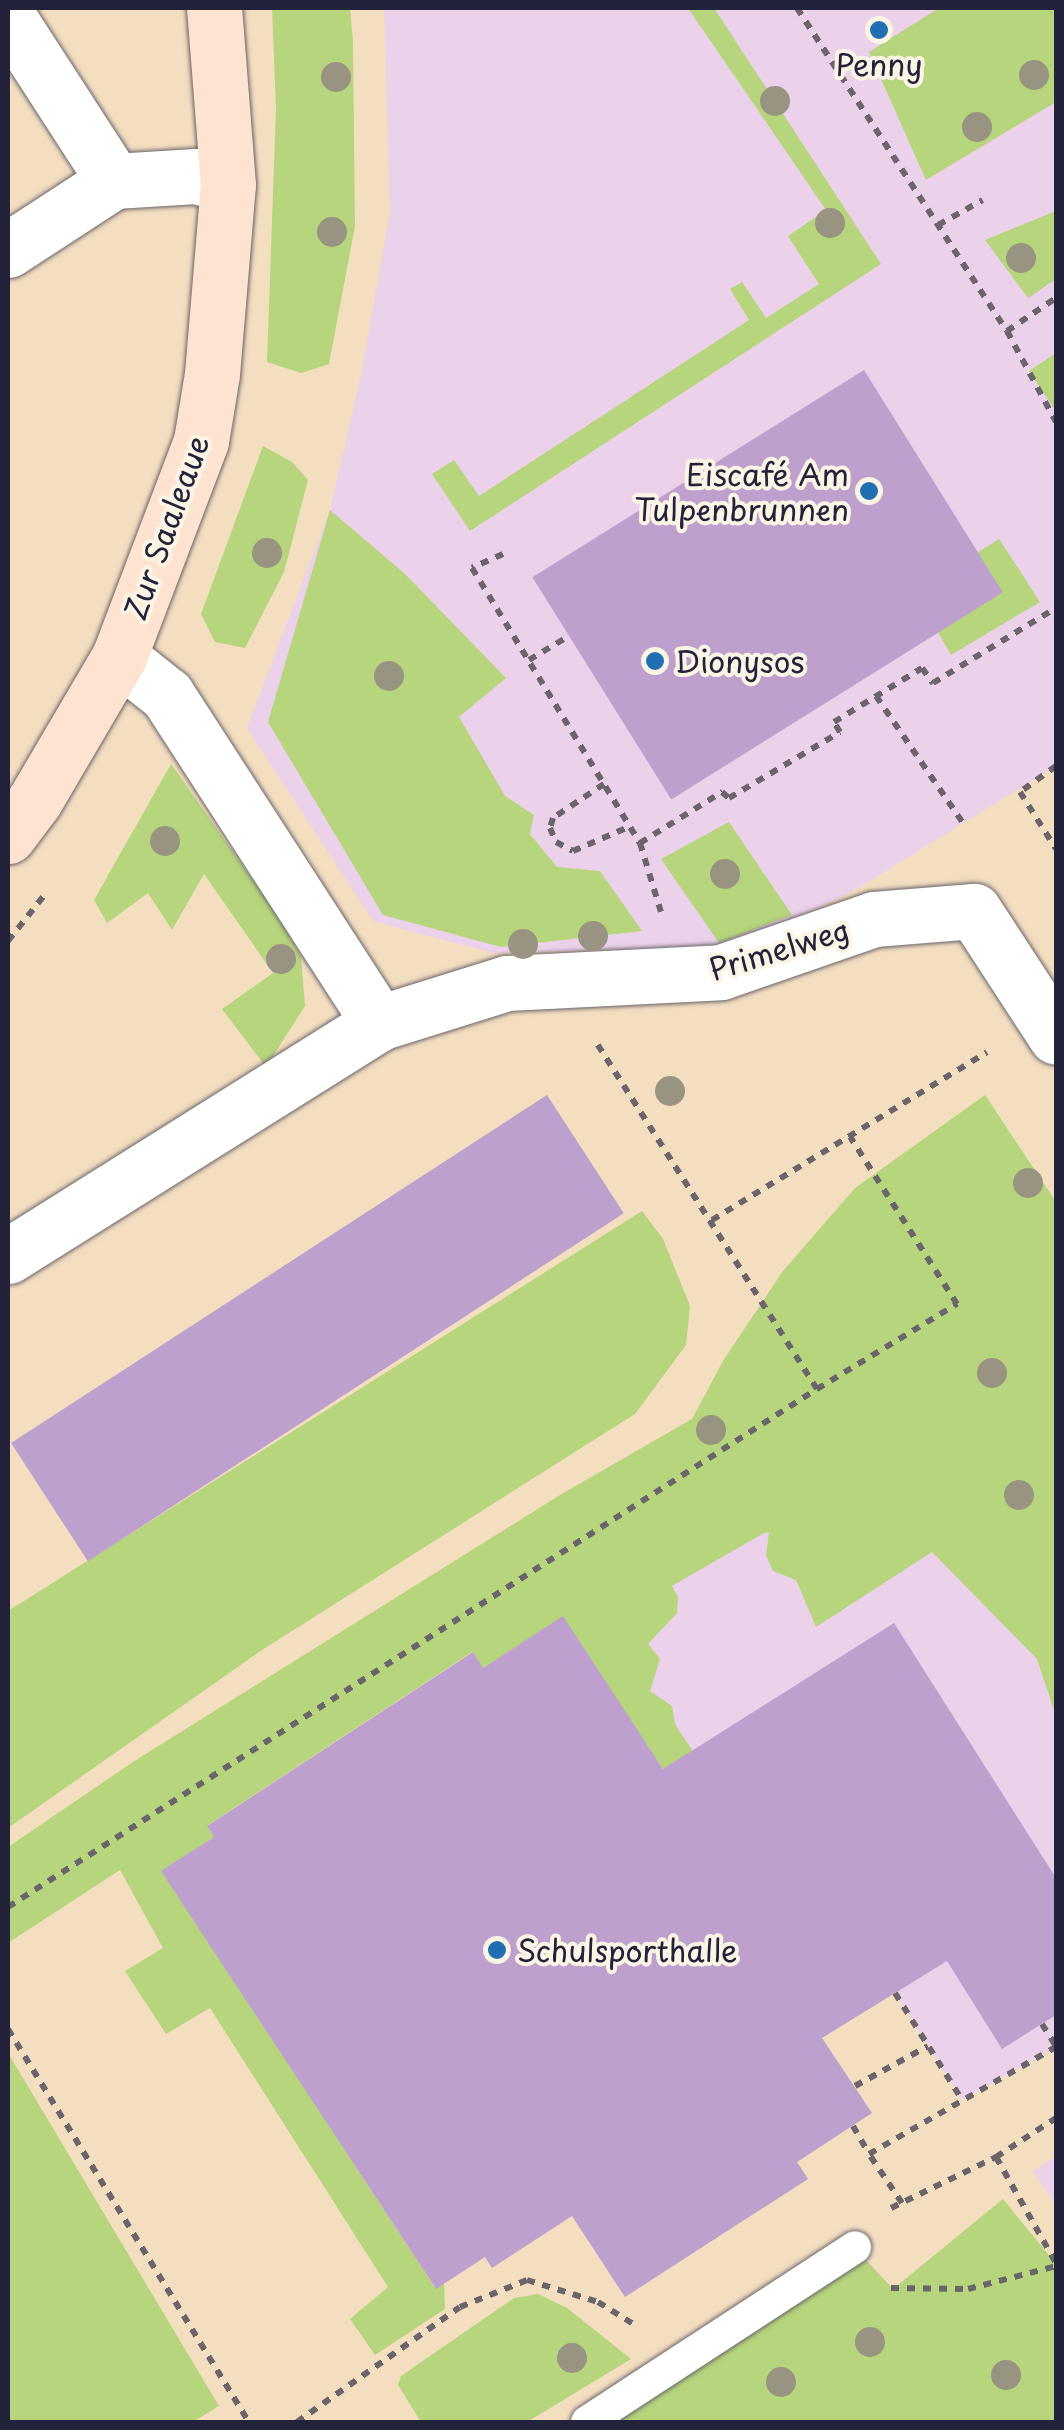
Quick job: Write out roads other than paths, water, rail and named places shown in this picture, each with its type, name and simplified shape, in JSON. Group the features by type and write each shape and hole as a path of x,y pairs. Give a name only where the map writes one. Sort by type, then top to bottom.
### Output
{"street":[{"name":"Zur Saaleaue","path":"8,836 35,800 119,657 201,441 212,374 228,185 214,8"},
{"path":"8,18 114,181"},
{"path":"8,250 114,181 196,176 228,185"},
{"path":"119,657 167,695 379,1023"},
{"name":"Primelweg","path":"8,1256 379,1023 507,983 721,972 874,920 974,911 1050,1027"}],"lane":[{"path":"588,2422 855,2247"}],"place":[{"name":"Penny","path":"879,30"},
{"name":"Eiscafé Am Tulpenbrunnen","path":"869,491"},
{"name":"Dionysos","path":"655,661"},
{"name":"Schulsporthalle","path":"497,1950"}]}
